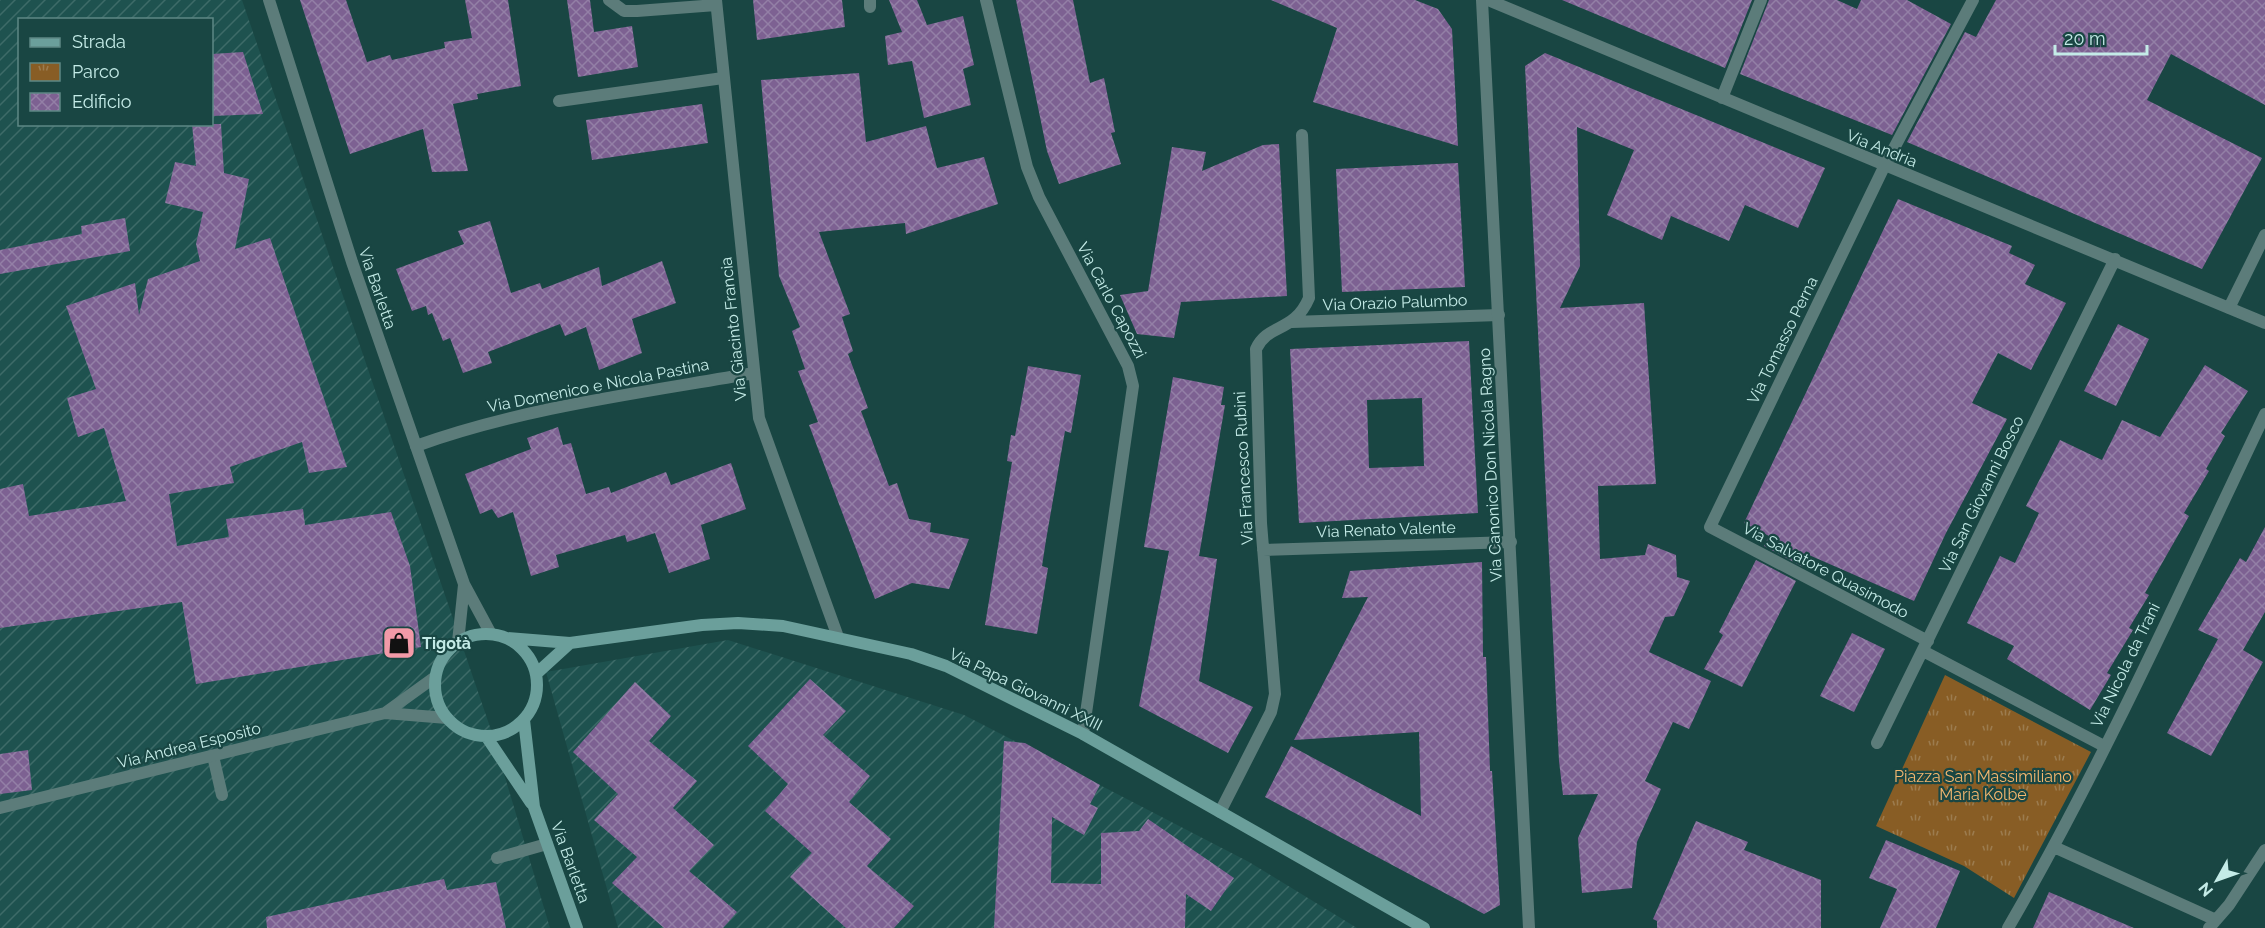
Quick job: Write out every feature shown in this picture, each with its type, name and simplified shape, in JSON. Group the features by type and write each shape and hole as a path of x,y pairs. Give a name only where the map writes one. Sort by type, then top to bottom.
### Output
{"main road":[{"name":"Via Papa Giovanni XXIII","path":"507,638 570,643 702,625 738,623 783,626 911,654 946,666 1083,734 1424,928"},
{"path":"491,634 507,638 520,647 530,659 536,674 537,690 533,706 524,720 500,734 486,736 471,734 447,718 439,706 435,677 439,663 447,651 458,642 474,635 491,634"},
{"path":"536,674 570,643"},
{"name":"Via Barletta","path":"524,720 534,807 577,928"},
{"name":"Via Barletta","path":"486,736 534,807"}],"street":[{"name":"Via Barletta","path":"269,0 352,262 464,584 491,634"},
{"name":"Via Giacinto Francia","path":"609,0 624,10 637,11 716,3 759,418 838,637"},
{"name":"Via Carlo Capozzi","path":"986,0 1027,167 1039,197 1132,376 1133,386 1083,734"},
{"name":"Via Canonico Don Nicola Ragno","path":"1482,0 1529,928"},
{"name":"Via Andria","path":"1488,0 1884,167 2115,259 2265,323"},
{"path":"1722,98 1761,0"},
{"name":"Via Tomasso Perna","path":"1710,527 1884,167 1973,0"},
{"path":"559,101 723,78"},
{"name":"Via Francesco Rubini","path":"1220,812 1271,712 1275,694 1263,550 1256,349 1267,334 1292,322 1304,310 1309,298 1302,135"},
{"path":"2229,308 2265,235"},
{"name":"Via San Giovanni Bosco","path":"1877,743 2115,259"},
{"name":"Via Orazio Palumbo","path":"1292,322 1499,315"},
{"name":"Via Domenico e Nicola Pastina","path":"416,446 469,427 524,413 754,373"},
{"name":"Via Nicola da Trani","path":"2008,928 2054,847 2260,438 2265,414"},
{"name":"Via Salvatore Quasimodo","path":"1710,527 1925,646"},
{"name":"Via Renato Valente","path":"1263,550 1511,542"},
{"name":"Via Barletta","path":"458,642 464,584"},
{"path":"1925,646 2104,746"},
{"name":"Via Andrea Esposito","path":"385,713 435,677"},
{"name":"Via Andrea Esposito","path":"0,808 385,713 447,718"},
{"path":"213,756 222,795"},
{"path":"497,858 547,844"},
{"path":"2054,847 2213,924 2265,850"}],"shaded area":[{"path":"0,0 242,0 490,727 550,928 0,928"},
{"path":"728,640 964,715 1249,862 1357,928 618,928 546,672"}],"green space":[{"name":"Piazza San Massimiliano Maria Kolbe","path":"1945,675 2091,752 2014,898 1964,866 1876,826"}],"building":[{"path":"300,0 346,0 367,62 390,55 392,60 445,48 444,42 472,38 465,0 508,0 521,86 477,94 478,99 453,104 468,171 432,172 423,129 350,154"},
{"path":"567,0 590,0 594,32 632,26 638,67 578,77"},
{"path":"753,0 842,0 845,27 757,40"},
{"path":"889,0 917,0 927,25 963,16 974,65 963,69 971,105 924,118 912,61 888,65 885,36 902,32"},
{"path":"1016,0 1073,0 1090,83 1104,78 1115,132 1111,133 1121,164 1059,184 1047,151"},
{"path":"1271,0 1415,0 1438,9 1452,29 1458,146 1313,102 1337,28"},
{"path":"1562,0 1752,0 1725,68"},
{"path":"1769,0 1837,0 1857,9 1861,0 1907,0 1951,24 1892,135 1740,74"},
{"path":"1996,0 2265,0 2265,105 2171,54 2147,100 2262,158 2202,269 1907,142 1965,32 1976,37"},
{"path":"243,52 263,114 213,116 213,54"},
{"path":"1545,53 1825,168 1798,228 1745,205 1729,241 1671,216 1662,240 1607,215 1634,150 1577,127 1580,266 1560,308 1644,303 1656,484 1598,486 1600,559 1645,555 1648,544 1676,555 1677,577 1690,581 1674,616 1665,617 1649,652 1711,681 1689,729 1673,722 1645,781 1661,789 1637,842 1632,888 1582,893 1578,838 1598,794 1563,795 1559,761 1525,66"},
{"path":"859,73 866,142 926,126 937,168 984,157 998,204 906,234 905,223 819,232 850,314 842,317 853,351 848,354 868,408 861,411 889,486 897,483 909,519 931,523 930,532 969,539 949,589 912,583 875,599 809,425 818,422 798,371 805,369 792,331 800,327 779,276 761,80"},
{"path":"702,104 708,143 592,160 586,120"},
{"path":"221,124 224,173 249,179 235,249 270,238 347,467 309,473 302,442 230,467 234,483 169,494 177,546 229,537 226,519 303,509 305,525 391,512 410,566 421,647 196,684 182,602 0,628 0,489 23,484 29,516 126,501 104,428 78,437 67,398 96,389 66,306 135,283 139,315 148,279 200,261 196,244 203,212 165,203 175,162 196,166 192,126"},
{"path":"1279,144 1287,296 1181,302 1174,338 1137,334 1120,295 1148,291 1172,147 1206,152 1202,171 1263,145"},
{"path":"1458,163 1465,287 1342,292 1336,169"},
{"path":"1898,199 2012,246 2009,253 2035,265 2025,284 2066,303 2031,370 1998,353 1972,403 2007,419 1946,533 1914,601 1809,555 1803,567 1764,546 1769,536 1744,523"},
{"path":"125,218 130,251 0,274 0,250 82,234 81,226"},
{"path":"490,221 511,293 540,283 542,289 599,267 602,286 662,261 676,303 632,319 642,353 599,370 586,327 565,336 560,324 488,352 492,363 463,373 450,338 443,341 432,313 428,315 426,306 412,311 396,269 464,244 458,231"},
{"path":"2118,324 2149,339 2116,406 2084,391"},
{"path":"1469,341 1478,513 1299,523 1290,349","holes":["1422,398 1424,466 1369,468 1367,400"]},
{"path":"2205,365 2248,391 2221,433 2225,436 2206,469 2209,471 2184,513 2189,516 2145,593 2149,595 2129,628 2133,630 2107,673 2111,675 2090,710 2007,659 2014,646 1967,623 2000,556 2015,563 2039,513 2026,506 2060,440 2102,460 2122,420 2160,437"},
{"path":"1028,366 1081,375 1071,433 1065,431 1046,540 1042,566 1048,568 1037,634 985,625 1012,462 1007,461 1011,435 1015,436"},
{"path":"1173,377 1224,387 1221,405 1225,405 1199,556 1217,559 1199,681 1253,707 1228,753 1139,706 1169,551 1144,547"},
{"path":"558,427 563,445 571,443 586,494 609,487 611,493 666,472 671,485 731,463 746,509 701,525 710,559 669,573 655,533 627,542 625,535 556,555 559,567 531,576 513,512 498,518 492,509 480,514 465,474 531,449 527,438"},
{"path":"2265,527 2265,612 2243,650 2263,662 2211,756 2167,733 2218,639 2198,630 2240,558 2246,562"},
{"path":"1756,560 1796,581 1742,687 1704,669 1723,635 1719,632"},
{"path":"1482,562 1483,657 1486,657 1490,771 1492,771 1500,905 1484,914 1265,797 1291,746 1421,816 1419,732 1294,740 1368,597 1342,598 1350,571"},
{"path":"1852,633 1885,649 1854,712 1820,696"},
{"path":"810,679 846,711 823,735 870,776 849,802 891,839 867,866 914,906 894,928 846,928 790,877 812,853 765,811 788,784 748,746"},
{"path":"635,682 671,716 649,741 697,781 673,808 714,845 689,871 737,912 723,928 664,928 612,883 637,857 594,820 618,794 573,752"},
{"path":"1004,741 1025,743 1100,785 1090,804 1098,808 1084,835 1052,817 1051,883 1101,884 1101,833 1139,831 1148,819 1234,878 1211,911 1186,894 1185,928 994,928"},
{"path":"28,750 32,790 0,794 0,754"},
{"path":"1696,821 1748,842 1744,850 1821,880 1821,928 1657,928 1657,921 1653,919"},
{"path":"1886,840 1960,871 1936,928 1880,928 1897,889 1869,878"},
{"path":"444,879 447,890 496,882 506,928 267,928 266,917"},
{"path":"2049,892 2134,928 2033,928"}],"place":[{"name":"Tigotà","path":"399,643"}]}
